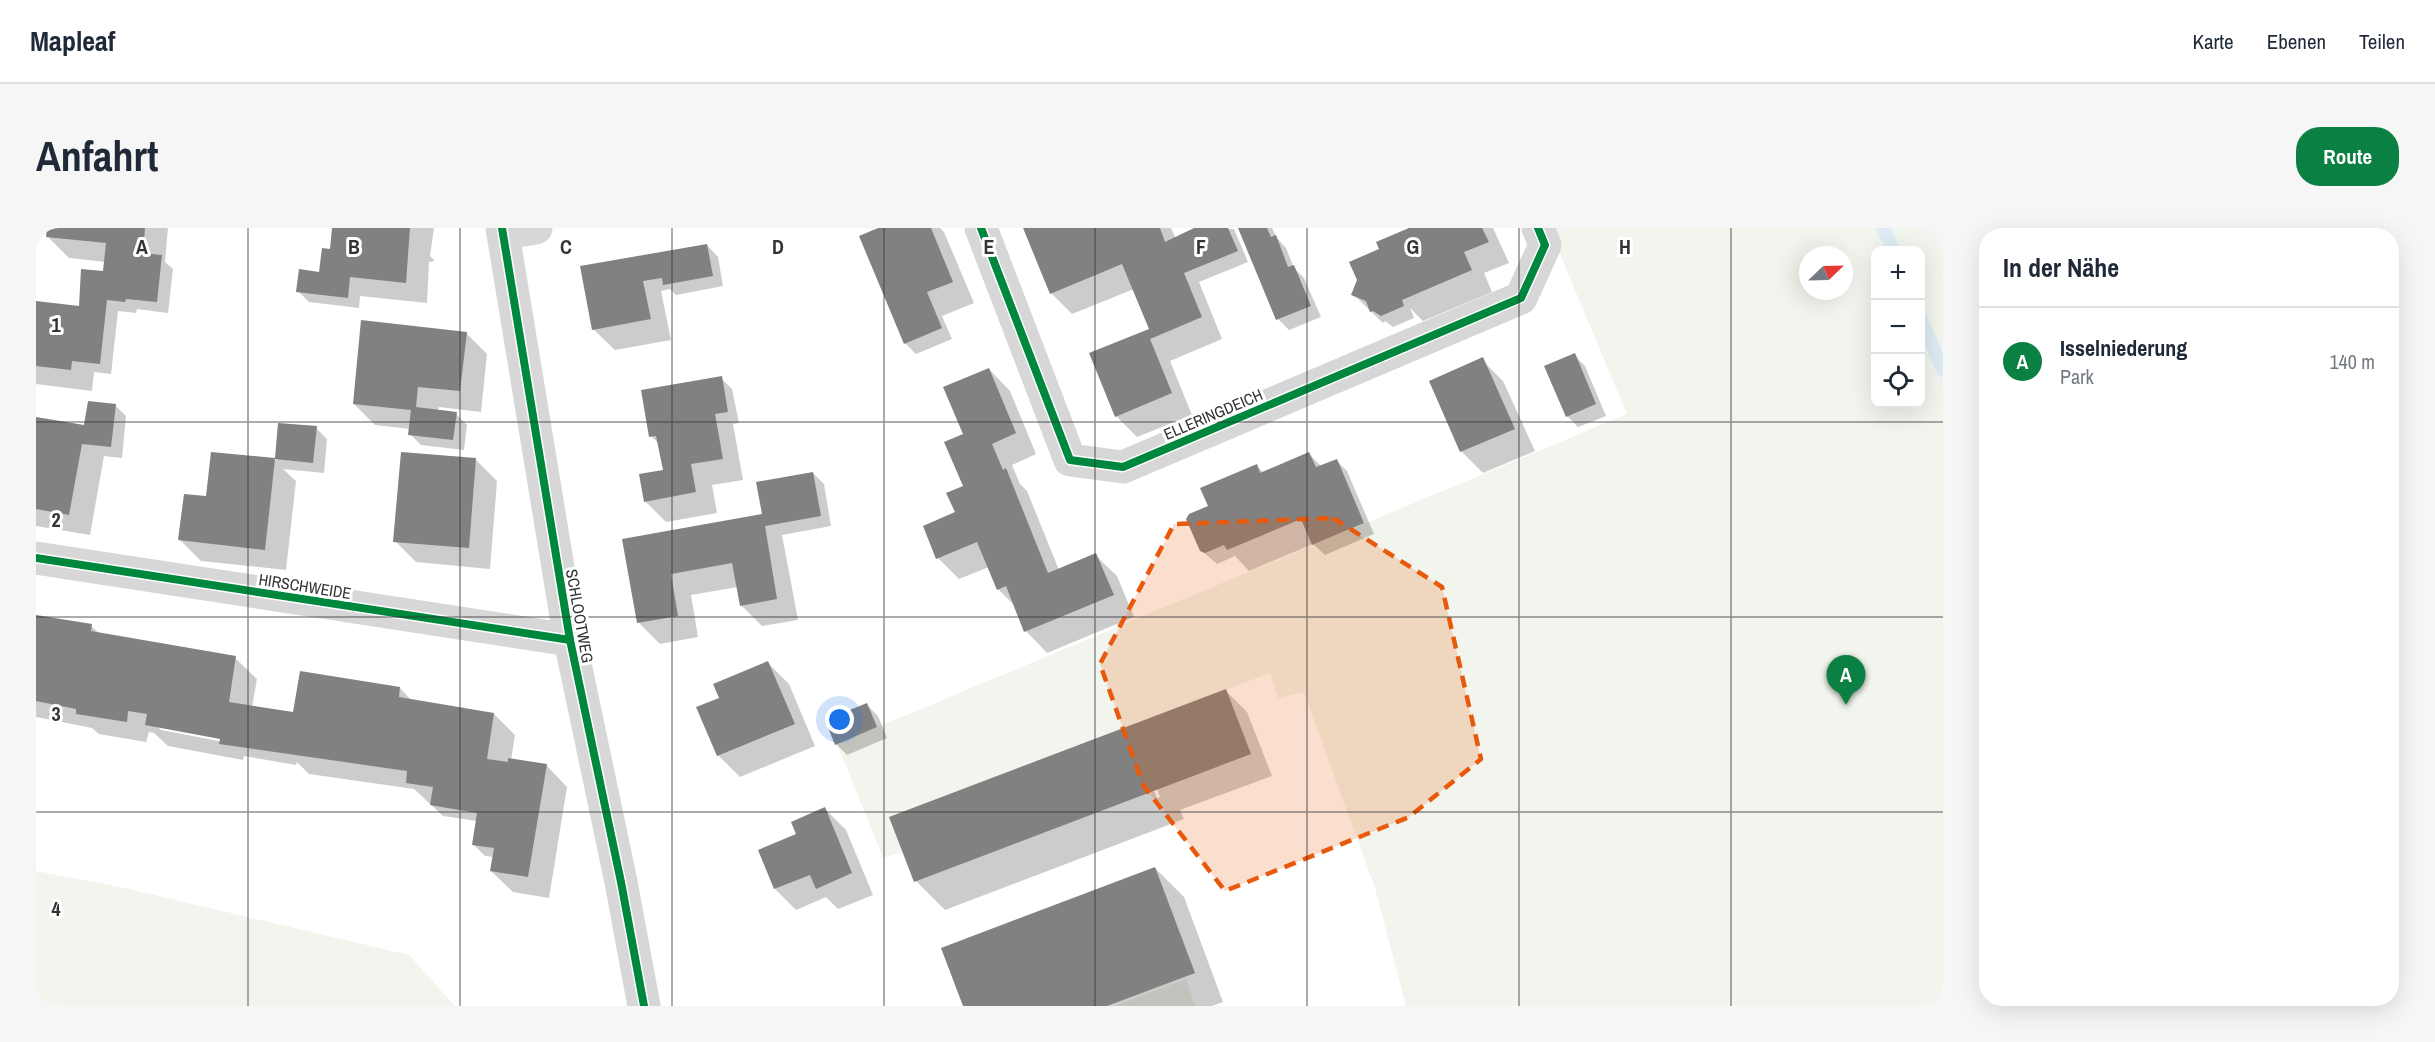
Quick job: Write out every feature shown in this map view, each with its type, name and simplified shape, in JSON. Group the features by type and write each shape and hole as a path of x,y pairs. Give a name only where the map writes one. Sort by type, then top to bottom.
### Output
{"street":[{"path":"503,231 536,228"},
{"name":"ELLERINGDEICH","path":"981,228 1070,460 1123,467 1521,298 1545,245 1538,228"},
{"name":"SCHLOOTWEG","path":"503,231 570,640 621,882 644,1006"},
{"name":"HIRSCHWEIDE","path":"36,558 570,640"}],"highlighted area":[{"path":"1333,518 1442,587 1481,759 1409,817 1225,891 1143,785 1100,664 1174,524"}],"shaded area":[{"path":"1549,228 1943,228 1943,1006 1406,1006 1375,888 1304,692 1278,698 1270,673 1131,725 903,852 883,858 837,744 1627,414"},
{"path":"36,871 125,888 409,955 455,1006 36,1006"},
{"path":"1186,979 1195,1006 1115,1006"}],"building":[{"path":"47,228 145,228 143,253 162,255 157,302 107,300 100,364 72,361 71,370 36,366 36,301 79,306 81,269 103,271 106,243 46,237"},
{"path":"332,228 410,228 406,283 350,277 348,298 296,292 299,269 319,272 322,248 330,249"},
{"path":"878,228 931,228 953,282 927,292 942,328 904,344 859,236"},
{"path":"1023,228 1160,228 1165,242 1194,228 1228,228 1238,251 1184,273 1202,317 1150,339 1172,393 1115,417 1089,353 1149,329 1122,264 1050,294"},
{"path":"1238,228 1267,228 1271,237 1276,235 1288,267 1294,265 1311,306 1276,320"},
{"path":"1409,228 1482,228 1489,242 1464,252 1472,270 1402,300 1404,306 1381,316 1373,311 1370,312 1366,301 1351,295 1357,280 1349,262 1379,249 1376,242"},
{"path":"707,244 713,276 663,285 662,278 643,281 651,319 592,330 580,266"},
{"path":"361,320 467,332 460,391 418,387 416,407 457,412 453,440 408,435 411,410 353,404"},
{"path":"1575,353 1596,404 1566,417 1544,366"},
{"path":"1483,357 1515,429 1460,452 1429,381"},
{"path":"989,368 1016,433 992,444 1003,470 1006,468 1048,573 1096,553 1114,595 1024,632 1006,586 997,590 977,542 936,559 923,526 955,512 946,493 963,486 944,442 963,434 943,387"},
{"path":"722,376 728,412 715,414 723,459 691,464 696,492 644,502 639,474 663,470 656,436 649,437 641,390"},
{"path":"88,401 116,404 111,447 82,444 69,515 36,509 36,417 84,425"},
{"path":"278,423 317,426 313,463 275,459 265,550 178,540 184,494 206,496 211,452 275,458"},
{"path":"401,452 476,458 469,548 393,542"},
{"path":"1309,452 1316,467 1337,459 1364,523 1312,545 1301,519 1227,550 1224,545 1205,553 1200,551 1186,519 1189,514 1208,506 1200,488 1257,464 1260,473"},
{"path":"813,472 821,516 765,526 777,599 740,606 732,563 671,574 678,616 637,623 622,539 762,514 756,482"},
{"path":"36,615 92,624 91,631 236,656 229,702 293,712 300,671 400,687 399,697 494,713 487,759 508,762 508,758 547,764 528,877 490,871 494,848 472,845 477,813 430,805 433,787 406,783 407,771 219,744 220,739 145,725 147,714 128,711 127,722 76,714 76,709 36,701"},
{"path":"768,661 795,724 717,756 696,707 719,698 713,684"},
{"path":"1226,689 1251,754 914,882 889,817"},
{"path":"867,703 877,727 835,745 825,720"},
{"path":"825,807 852,873 816,889 810,875 774,889 758,850 796,834 791,822"},
{"path":"1155,867 1195,973 1107,1006 963,1006 941,948"}],"waterway":[{"path":"1883,228 1891,246"},
{"path":"1925,329 1943,370"}],"cycle path":[{"path":"502,228 570,640 621,882 644,1006"},
{"path":"981,228 1070,460 1123,467 1521,298 1545,245 1538,228"},
{"path":"36,558 570,640"}],"place":[{"name":"Isselniederung","path":"1846,705"}]}
